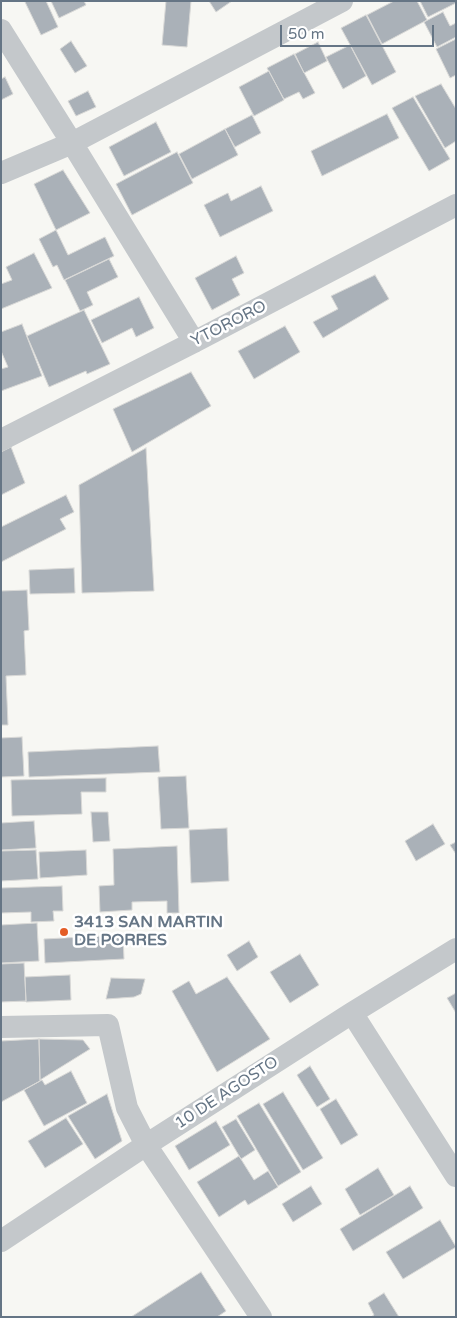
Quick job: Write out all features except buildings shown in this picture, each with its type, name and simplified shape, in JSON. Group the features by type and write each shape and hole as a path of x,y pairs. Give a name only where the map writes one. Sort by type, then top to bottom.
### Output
{"street":[{"path":"1,173 72,143 342,1"},
{"path":"1,30 194,342"},
{"name":"YTORORO","path":"1,440 454,211"},
{"name":"10 DE AGOSTO","path":"1,1241 146,1145 456,948"},
{"path":"352,1013 456,1176"},
{"path":"1,1026 108,1025 126,1108 146,1145 261,1317"}],"place":[{"name":"3413 SAN MARTIN DE PORRES","path":"64,932"}]}
